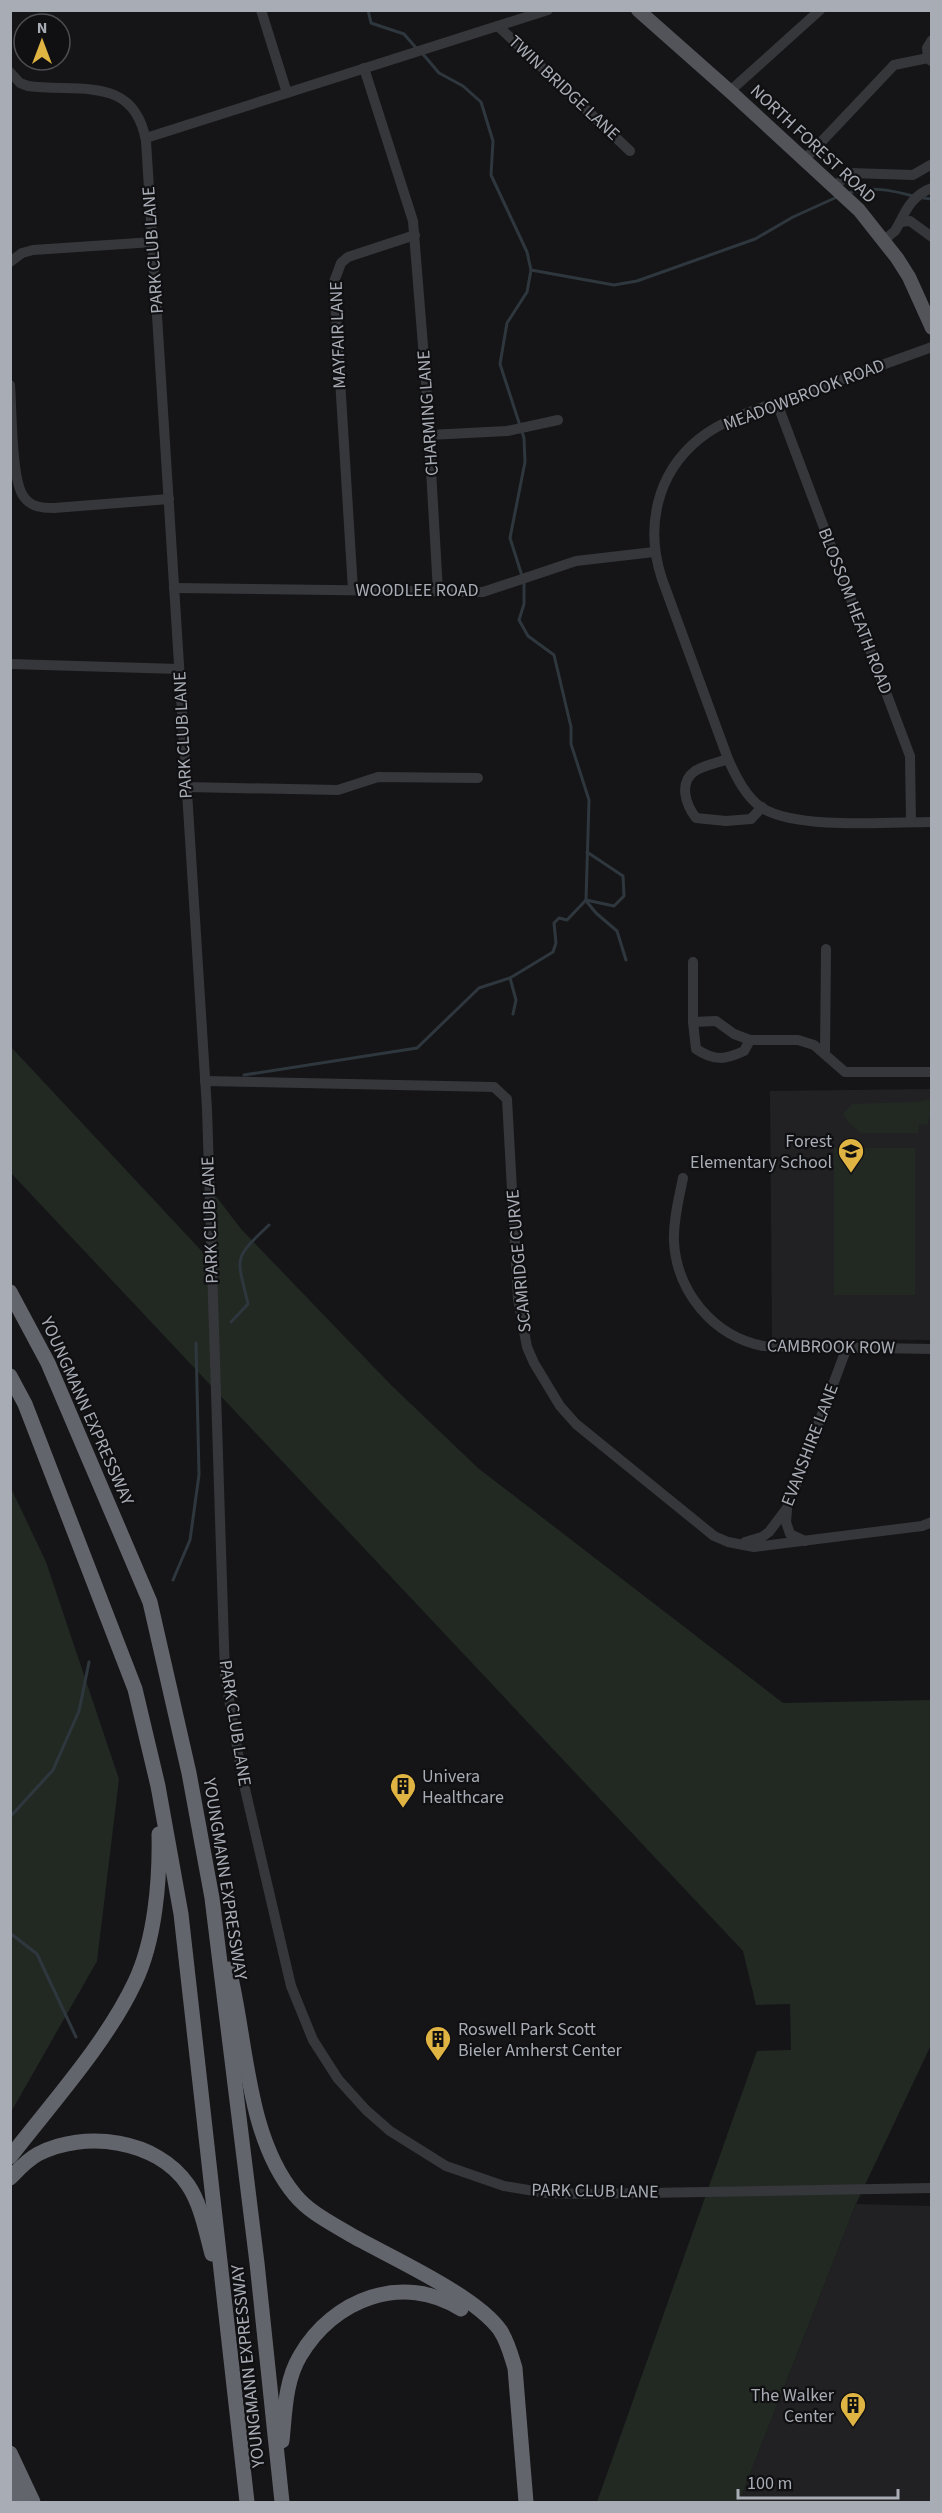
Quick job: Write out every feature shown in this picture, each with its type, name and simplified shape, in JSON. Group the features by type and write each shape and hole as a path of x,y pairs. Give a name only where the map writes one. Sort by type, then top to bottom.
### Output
{"highway":[{"name":"YOUNGMANN EXPRESSWAY","path":"10,1292 48,1363 150,1602 189,1773 212,1898 258,2275 282,2502"},
{"name":"YOUNGMANN EXPRESSWAY","path":"10,1376 25,1404 135,1689 158,1786 181,1914 247,2502"},
{"path":"10,2157 105,2033 136,1981 144,1960 158,1892 160,1865 158,1786"},
{"path":"212,1898 232,1979 255,2103 264,2134 283,2178 296,2196 325,2220 464,2298 486,2315 500,2331 509,2348 515,2368 526,2502"},
{"path":"10,2178 37,2155 71,2143 111,2142 134,2147 151,2154 178,2173 188,2185 203,2222 223,2290"},
{"path":"279,2471 291,2376 300,2356 317,2332 337,2315 371,2296 416,2292 446,2300 466,2312 489,2331 500,2347 511,2384 519,2502"},
{"path":"10,2453 33,2502"},
{"path":"10,2481 21,2502"}],"main road":[{"name":"NORTH FOREST ROAD","path":"638,10 836,186 884,240 909,277 932,328"}],"street":[{"path":"261,10 287,93"},
{"path":"10,72 28,86 96,88 117,96 128,104 139,117 146,138 548,10"},
{"path":"730,91 820,10"},
{"name":"TWIN BRIDGE LANE","path":"498,26 630,151"},
{"path":"806,159 894,65 930,60 927,48 932,40"},
{"path":"364,68 413,221 414,235"},
{"name":"PARK CLUB LANE","path":"146,138 205,1081 225,1659 230,1713 242,1776 291,1986 313,2040 327,2064 366,2110 405,2142 446,2166 504,2186 546,2193 586,2194 932,2188"},
{"path":"836,186 850,173 913,175 932,164"},
{"path":"884,240 895,231 907,207 923,191 932,188"},
{"path":"900,222 910,221 932,237"},
{"name":"CHARMING LANE","path":"414,235 438,591"},
{"name":"MAYFAIR LANE","path":"353,590 334,282 341,263 348,257 414,235"},
{"path":"10,262 22,253 33,250 153,242"},
{"name":"MEADOWBROOK ROAD","path":"762,807 741,784 728,759 662,579 654,552 654,516 657,501 663,485 681,458 700,439 726,423 932,347"},
{"path":"10,385 17,479 22,496 28,502 35,506 54,508 169,499"},
{"name":"BLOSSOM HEATH ROAD","path":"777,403 910,756 911,822"},
{"path":"429,435 507,431 558,420"},
{"name":"WOODLEE ROAD","path":"174,588 483,592 576,561 654,552"},
{"path":"10,664 179,669"},
{"path":"728,759 694,772 685,786 686,805 696,818 726,821 751,819 762,807 788,817 816,821 932,822"},
{"path":"186,787 338,790 378,777 478,778"},
{"path":"825,1054 826,950"},
{"path":"693,962 693,1022 696,1049 710,1058 733,1056 744,1051 750,1040"},
{"path":"693,1022 716,1021 734,1034 750,1040 798,1040 814,1045 845,1072 932,1072"},
{"name":"SCAMRIDGE CURVE","path":"205,1081 494,1087 507,1099 518,1299 527,1347 541,1378 560,1406 576,1424 714,1536 728,1542 754,1547 922,1526 932,1522"},
{"name":"CAMBROOK ROW","path":"683,1178 674,1235 676,1260 688,1292 708,1317 723,1330 748,1343 763,1346 932,1349"},
{"name":"EVANSHIRE LANE","path":"728,1542 742,1542 762,1537 780,1520 787,1508 847,1347"},
{"path":"787,1508 786,1522 790,1534 806,1541"}],"shaded area":[{"path":"11,1047 211,1261 209,1187 241,1229 391,1385 478,1468 783,1703 931,1700 931,2045 856,2204 739,2502 597,2502 757,2051 791,2050 790,2004 756,2005 743,1951 11,1173"},
{"name":"Forest Elementary School","path":"931,1089 931,1340 772,1339 770,1091"},
{"path":"931,1099 931,1116 928,1125 919,1124 918,1133 861,1133 848,1122 843,1114 852,1104 916,1102"},
{"path":"834,1148 915,1148 915,1295 834,1295"},
{"path":"10,1486 46,1562 119,1779 97,1961 11,2112"},
{"path":"856,2204 931,2206 931,2501 739,2502"}],"waterway":[{"path":"368,10 371,23 404,34 417,49"},
{"path":"422,53 439,73 463,86 481,102 493,141 491,175 527,252 531,270 527,292 507,323 500,364 524,438 525,462 510,538 522,576"},
{"path":"849,193 881,190 913,196"},
{"path":"531,270 614,285 637,281 755,239 793,217 837,197"},
{"path":"923,198 932,199"},
{"path":"244,1075 417,1048 479,988 510,978 553,952 556,943 554,923 559,918 567,920 586,900 589,800 571,744 571,727 554,655 528,636 519,620 524,604 524,582"},
{"path":"586,900 614,906 624,896 623,876 587,852"},
{"path":"587,902 617,931 626,960"},
{"path":"510,978 516,1000 513,1014"},
{"path":"231,1322 248,1304 241,1276 240,1260 249,1245 269,1225"},
{"path":"173,1580 190,1540 199,1475 196,1343"},
{"path":"10,1817 53,1770 79,1711 89,1662"},
{"path":"10,1933 37,1954 76,2037"}],"place":[{"name":"Forest Elementary School","path":"851,1174"},
{"name":"Univera Healthcare","path":"403,1809"},
{"name":"Roswell Park Scott Bieler Amherst Center","path":"438,2062"},
{"name":"The Walker Center","path":"853,2428"}]}
